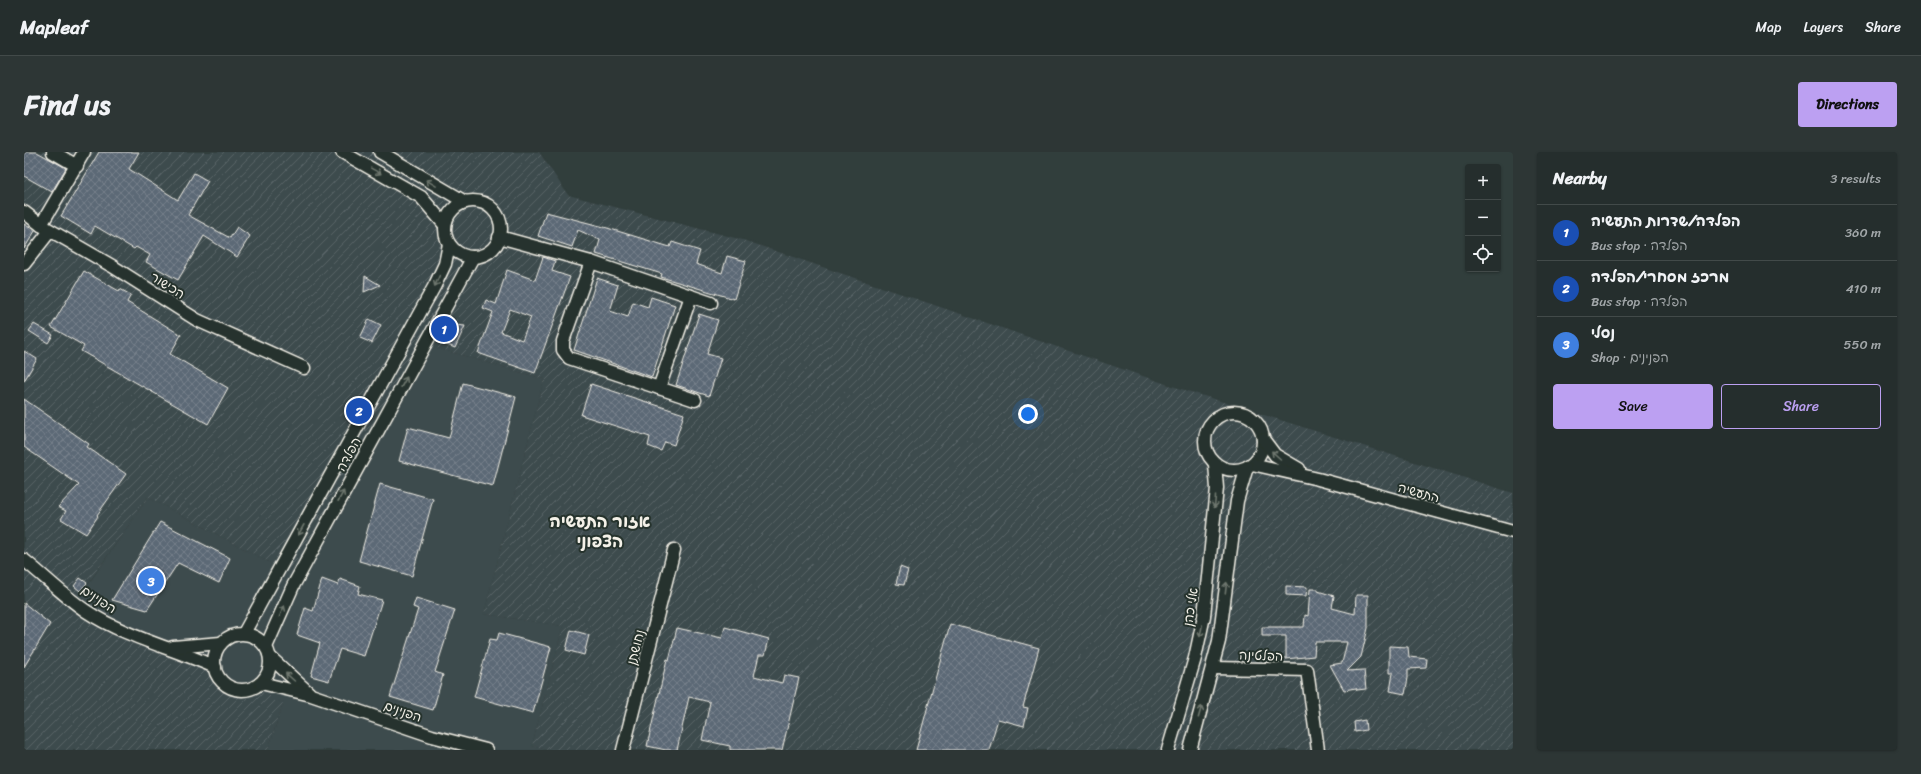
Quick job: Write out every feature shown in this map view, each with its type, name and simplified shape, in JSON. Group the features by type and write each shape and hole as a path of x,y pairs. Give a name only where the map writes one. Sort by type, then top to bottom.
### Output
{"street":[{"path":"53,152 77,166"},
{"path":"24,264 46,228 84,152"},
{"path":"342,152 420,196 445,225"},
{"path":"380,152 465,202 480,202 493,210 500,224 499,237 494,247 488,252 473,257 464,256 456,251 449,244 446,238 445,225 452,211 465,202"},
{"name":"הכישור","path":"24,212 46,228 112,266 197,320 304,368"},
{"path":"499,237 591,262 711,303"},
{"name":"הפלדה","path":"244,634 436,285 444,264 449,244"},
{"name":"הפלדה","path":"268,652 292,586 473,257"},
{"path":"591,262 563,341 563,350 569,358 695,400"},
{"path":"659,388 691,296"},
{"path":"1190,750 1213,668 1222,622 1237,500 1249,466 1260,453 1263,439 1260,429 1251,418 1238,412 1222,415 1211,424 1205,437 1207,451 1215,464 1230,470 1249,466"},
{"name":"התעשיה","path":"1263,439 1275,455 1318,479"},
{"name":"אלי כהן","path":"1168,750 1195,658 1204,616 1217,488 1215,464"},
{"name":"התעשיה","path":"1249,466 1318,479 1513,532"},
{"name":"נחושתן","path":"623,750 674,550"},
{"name":"הפנינים","path":"24,560 86,611 132,635 167,647 215,667"},
{"path":"244,634 257,638 268,652 270,667 261,683 246,689 231,687 218,676 215,667 215,659 221,643 228,637 244,634"},
{"name":"הפנינים","path":"167,647 221,643"},
{"name":"הפנינים","path":"268,652 311,695"},
{"name":"הפלטינה","path":"1213,668 1307,670 1318,750"},
{"name":"הפנינים","path":"261,683 311,695 432,736 486,750"}],"shaded area":[{"path":"24,152 539,152 568,195 743,240 1172,386 1513,493 1513,750 547,750 532,746 563,626 484,614 544,379 430,346 302,580 148,497 68,613 264,693 283,703 268,750 24,750"},
{"path":"430,346 544,379 484,614 563,626 532,746 547,750 268,750 283,703 68,614 148,497 302,580"}],"building":[{"path":"24,152 37,152 66,168 52,192 24,176"},
{"path":"99,152 139,152 129,169 178,200 194,173 208,181 188,215 230,238 237,227 250,236 237,257 204,236 178,280 146,262 150,255 136,247 134,249 95,226 91,234 61,216"},
{"path":"546,212 604,227 670,247 672,242 700,251 696,264 722,273 727,256 746,261 734,299 661,277 662,274 596,254 600,240 578,230 572,247 538,236"},
{"path":"24,224 35,231 24,249"},
{"path":"543,257 555,261 552,271 570,277 535,373 478,353 493,312 483,308 486,300 496,304 507,270 535,280","holes":["510,309 531,317 522,340 501,332"]},
{"path":"84,271 119,291 120,289 131,295 127,302 181,335 170,354 228,388 208,424 81,351 84,346 51,327"},
{"path":"365,276 380,285 364,292"},
{"path":"597,278 618,285 610,311 628,317 633,302 648,307 651,297 675,305 652,377 574,350"},
{"path":"699,314 718,320 707,354 721,358 709,396 676,385"},
{"path":"369,319 381,325 372,343 360,338"},
{"path":"34,324 53,335 48,343 29,331"},
{"path":"455,325 465,326 455,348 445,344"},
{"path":"24,351 37,359 24,381"},
{"path":"463,383 516,397 493,486 399,461 408,427 449,438"},
{"path":"591,384 684,414 674,445 665,442 661,451 648,446 650,437 581,415"},
{"path":"24,399 89,444 87,447 126,474 97,515 98,516 86,534 61,519 66,511 58,507 79,485 24,447"},
{"path":"380,484 433,499 412,576 359,561"},
{"path":"160,522 230,558 219,583 178,563 147,610 112,600"},
{"path":"900,567 908,570 904,585 896,584"},
{"path":"80,578 87,583 80,591 74,586"},
{"path":"322,579 338,585 340,579 360,586 358,594 382,600 364,656 340,649 329,681 311,676 320,643 297,635 305,608 313,611"},
{"path":"1286,586 1307,587 1306,596 1286,595"},
{"path":"1310,589 1318,589 1318,591 1334,596 1332,608 1355,614 1356,595 1368,595 1368,628 1361,657 1347,671 1364,670 1366,689 1357,690 1356,688 1344,690 1330,665 1342,663 1347,642 1315,642 1314,656 1286,659 1286,636 1262,636 1262,627 1304,627 1305,615 1308,616"},
{"path":"416,598 455,610 435,672 443,675 433,710 390,697 418,609 413,607"},
{"path":"24,603 50,624 24,667"},
{"path":"950,624 1039,648 1023,707 1028,708 1024,726 998,719 989,750 916,750"},
{"path":"725,627 769,639 765,655 759,655 754,676 782,683 784,675 799,678 782,750 730,750 730,746 702,740 710,702 689,697 677,750 666,750 647,746 667,659 669,660 677,628 722,638"},
{"path":"571,630 589,635 584,655 566,650"},
{"path":"499,633 551,647 533,713 474,697 490,639 497,640"},
{"path":"1389,646 1408,647 1409,657 1427,659 1426,668 1408,669 1405,694 1390,691 1393,673 1389,673"},
{"path":"1365,720 1366,730 1355,732 1354,722"}],"place":[{"name":"הפלדה/שדרות התעשיה","path":"444,329"},
{"name":"מרכז מסחרי/הפלדה","path":"359,411"},
{"name":"נסלי","path":"151,581"}],"district":[{"name":"אזור התעשיה הצפוני","path":"600,531"}]}
